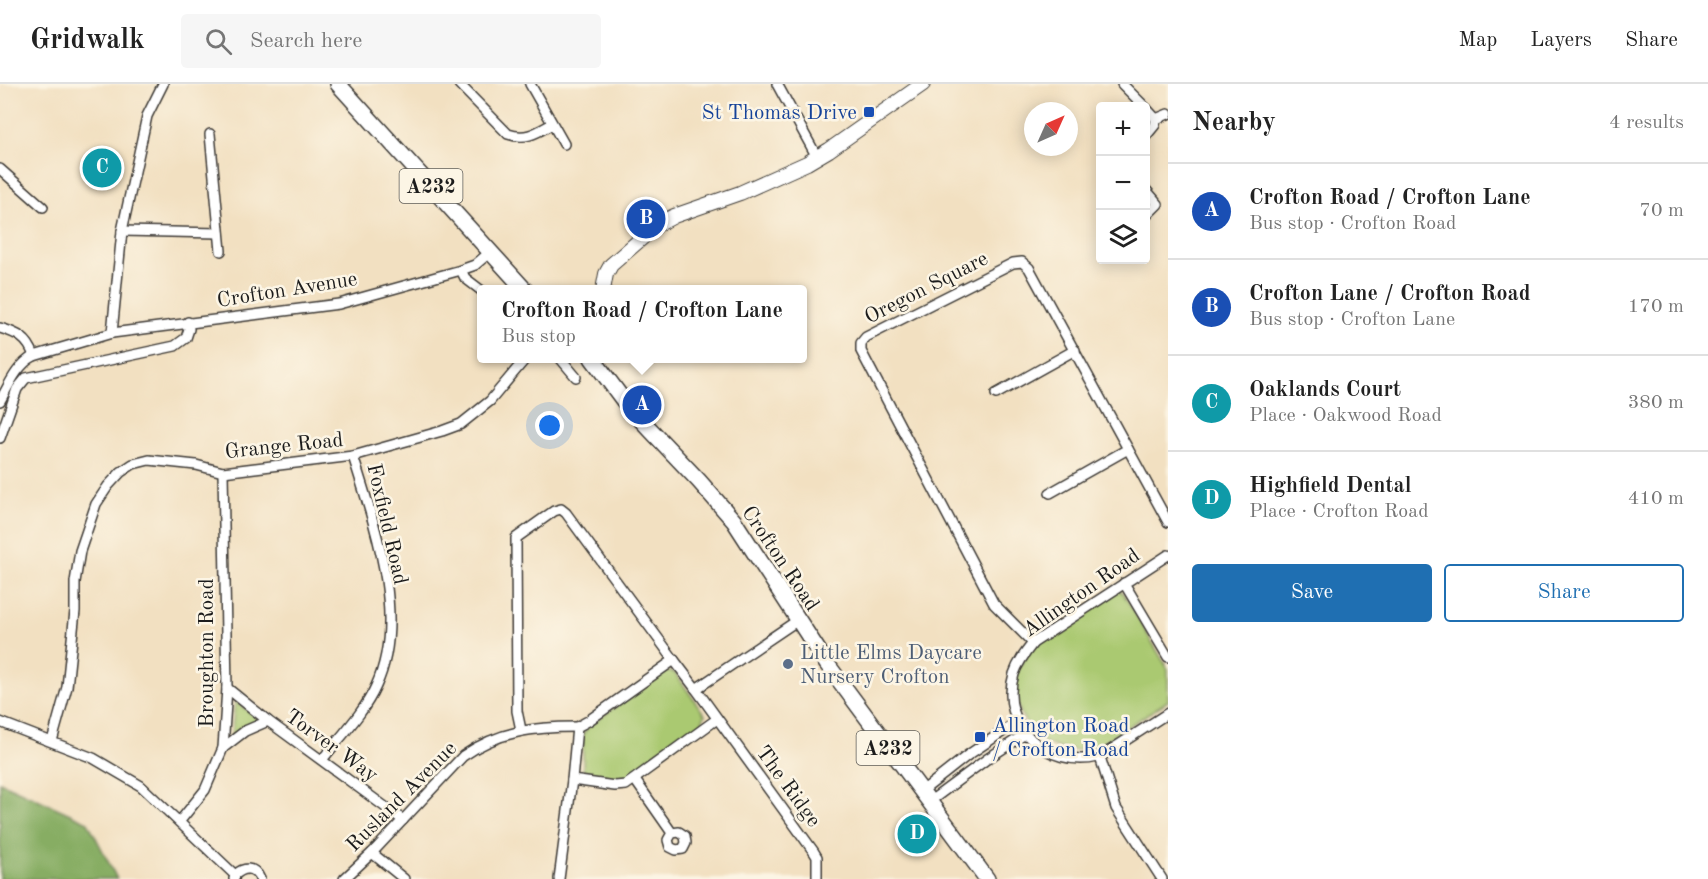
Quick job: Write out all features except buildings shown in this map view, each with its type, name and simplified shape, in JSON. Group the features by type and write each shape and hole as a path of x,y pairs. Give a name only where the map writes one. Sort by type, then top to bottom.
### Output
{"main road":[{"name":"A232","path":"338,84 520,285"},
{"name":"Crofton Road","path":"596,363 627,405 734,521 826,664 987,879"}],"street":[{"path":"112,333 122,231 147,116 163,84"},
{"path":"459,84 508,134 518,137 530,136 552,124"},
{"path":"530,84 564,144"},
{"path":"604,285 611,265 657,225 674,216 740,193 817,157 923,84"},
{"path":"1122,84 1140,102"},
{"path":"781,86 817,157"},
{"path":"1150,112 1156,119"},
{"path":"1156,119 1168,114"},
{"path":"1150,131 1156,119"},
{"path":"210,134 221,251"},
{"path":"0,169 43,207"},
{"path":"1150,195 1158,204 1150,212"},
{"path":"122,231 219,233"},
{"name":"Crofton Avenue","path":"0,401 18,370 26,360 34,356 112,333 339,304 461,270 475,265 490,252"},
{"name":"Oregon Square","path":"1033,643 994,604 861,351 861,343 866,337 1013,263 1022,262 1029,267 1168,522"},
{"path":"461,270 465,278 477,287"},
{"path":"0,438 18,389 26,378 175,346 186,338 189,329 188,322"},
{"path":"0,328 23,337 34,356"},
{"path":"996,394 1075,350"},
{"name":"Grange Road","path":"52,741 67,687 75,611 75,582 80,551 96,504 121,472 133,464 149,460 196,465 224,472 353,456 442,432 460,424 490,401 522,363"},
{"path":"564,363 576,377"},
{"path":"1050,493 1128,449"},
{"name":"Foxfield Road","path":"322,760 366,704 375,688 387,654 389,612 383,567 353,456"},
{"name":"Broughton Road","path":"180,821 205,790 223,748 227,688 224,472"},
{"name":"The Ridge","path":"521,730 517,711 516,538 554,511 561,509 814,852 817,857 817,879"},
{"name":"Allington Road","path":"1024,734 1012,710 1011,696 1013,676 1020,660 1033,643 1168,555"},
{"path":"1124,583 1168,657"},
{"path":"696,689 798,620"},
{"path":"559,879 577,727 674,660"},
{"name":"Torver Way","path":"227,688 268,721 403,820"},
{"path":"925,797 1024,734 1035,744 1055,755 1075,759 1100,757 1168,713"},
{"path":"572,780 615,786 626,785 717,719"},
{"name":"Torver Way","path":"223,748 245,731 268,721"},
{"path":"0,722 93,758 141,786 180,821 234,877 241,870 250,868 257,873 260,879"},
{"path":"925,797 968,755 1017,722"},
{"name":"Rusland Avenue","path":"344,879 372,853 463,756 479,745 521,730 542,727 577,727"},
{"path":"1100,757 1116,808 1166,878"},
{"path":"635,780 672,833"},
{"path":"372,853 404,879"}],"green space":[{"path":"1117,590 1123,593 1168,669 1168,701 1095,748 1075,750 1058,748 1042,741 1030,730 1013,694 1014,675 1034,644"},
{"path":"666,671 675,673 705,715 701,725 630,776 620,780 583,770 583,734 590,725"},
{"path":"235,701 260,720 244,727 231,738"},
{"path":"0,782 88,822 117,879 0,879"}],"place":[{"name":"St Thomas Drive","path":"869,112"},
{"name":"Oaklands Court","path":"102,168"},
{"name":"Crofton Lane / Crofton Road","path":"646,219"},
{"name":"Crofton Road / Crofton Lane","path":"642,405"},
{"name":"Little Elms Daycare Nursery Crofton","path":"788,664"},
{"name":"Allington Road / Crofton Road","path":"980,737"},
{"name":"Highfield Dental","path":"917,834"}]}
